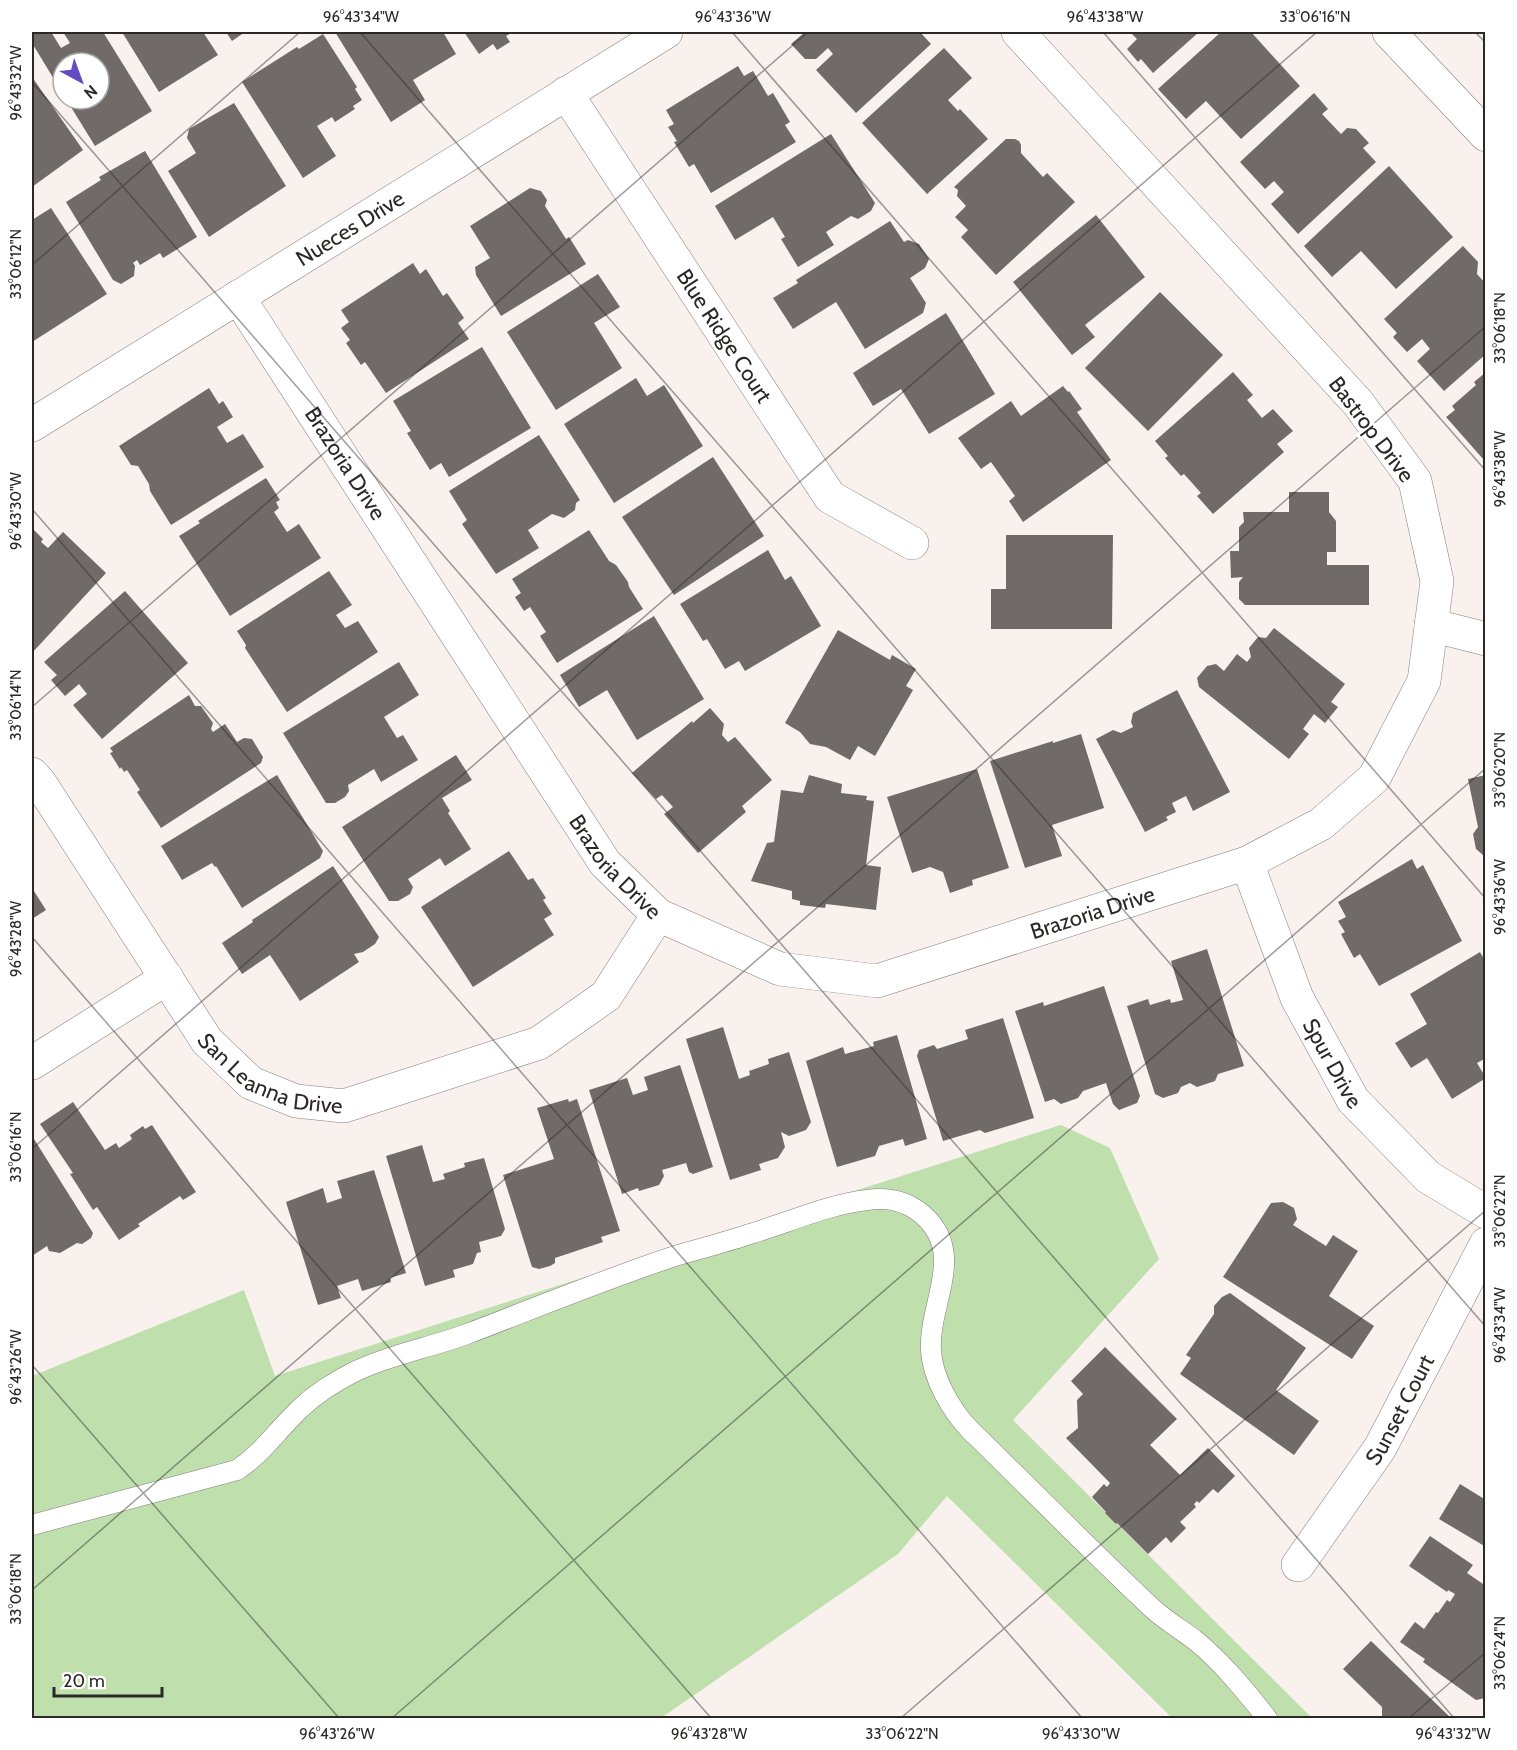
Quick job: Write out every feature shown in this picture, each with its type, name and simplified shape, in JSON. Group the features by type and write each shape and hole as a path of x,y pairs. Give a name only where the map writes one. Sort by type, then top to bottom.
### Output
{"street":[{"name":"Nueces Drive","path":"32,425 666,32"},
{"name":"Bastrop Drive","path":"1018,32 1358,403 1415,481 1437,580 1424,681 1374,778 1322,824 1247,863"},
{"path":"1389,32 1485,135"},
{"name":"Blue Ridge Court","path":"566,93 830,497 912,543"},
{"name":"Brazoria Drive","path":"238,297 605,863 658,915 780,969 877,981 1247,863"},
{"path":"1431,625 1485,639"},
{"name":"San Leanna Drive","path":"32,774 207,1041 251,1083 296,1101 344,1106 539,1043 606,996 658,915"},
{"name":"Spur Drive","path":"1247,863 1297,998 1353,1100 1428,1177 1485,1212"},
{"path":"32,1063 167,978"},
{"name":"Sunset Court","path":"1298,1565 1380,1448 1485,1244"}],"lane":[{"path":"32,1525 237,1470 261,1451 304,1405 340,1379 359,1370 448,1341 670,1258 854,1202 868,1199 891,1200 903,1203 923,1215 937,1232 942,1243 944,1268 930,1349 936,1372 956,1412 970,1430 1088,1548 1155,1611 1196,1641 1225,1669 1267,1719"}],"green space":[{"path":"1061,1125 1110,1148 1159,1259 1013,1420 1312,1718 1172,1718 947,1496 898,1554 661,1718 32,1718 32,1376 244,1290 275,1376"}],"building":[{"path":"32,32 51,32 61,48 70,43 63,32 103,32 152,111 95,146 73,111 111,111 111,51 51,51 51,74 32,43"},
{"path":"122,32 203,32 218,55 159,92"},
{"path":"226,32 245,32 232,41"},
{"path":"335,32 443,32 456,54 413,80 425,100 391,122"},
{"path":"464,32 513,32 506,36 510,42 497,50 493,44 479,54"},
{"path":"805,32 920,32 931,44 856,113 816,70 833,54 828,48 816,59 805,59 791,44"},
{"path":"1130,32 1199,32 1153,73 1141,59 1138,62 1127,49 1137,39"},
{"path":"1221,32 1251,32 1300,86 1241,139 1206,101 1186,119 1158,89"},
{"path":"323,34 357,87 355,89 362,100 353,106 355,109 335,122 332,117 317,126 336,156 303,178 242,82 297,47 299,49"},
{"path":"944,48 972,78 948,100 958,111 960,109 988,139 927,194 862,123"},
{"path":"738,66 744,76 753,71 768,96 773,93 790,122 785,125 796,142 711,193 694,164 689,167 674,142 677,141 668,127 674,124 666,110"},
{"path":"32,77 51,104 51,111 56,111 83,150 32,187"},
{"path":"1314,93 1328,109 1322,114 1341,134 1347,128 1356,129 1369,143 1363,148 1376,162 1298,234 1271,204 1284,192 1274,181 1265,189 1240,162"},
{"path":"234,103 286,186 209,237 168,171 196,153 187,138 189,129"},
{"path":"831,134 875,203 871,211 858,219 851,216 826,232 834,245 798,267 781,239 785,237 773,217 735,240 715,206"},
{"path":"1006,139 1019,141 1021,153 1043,177 1047,173 1075,202 996,275 961,237 968,230 955,217 966,206 957,196 958,190 954,187"},
{"path":"145,151 197,237 163,258 160,253 140,265 137,260 133,263 134,276 121,284 113,280 66,202 101,180 99,177"},
{"path":"1389,166 1453,237 1396,289 1361,251 1332,277 1304,246"},
{"path":"530,188 541,191 547,200 545,206 566,239 569,237 586,264 501,316 476,275 475,267 490,258 470,226"},
{"path":"51,208 107,294 32,342 32,220"},
{"path":"1096,215 1145,277 1085,325 1095,337 1072,355 1013,282"},
{"path":"890,221 904,242 908,240 919,244 929,259 925,268 910,278 926,303 923,313 865,349 836,302 793,329 773,298 798,283 796,280"},
{"path":"1463,246 1478,262 1477,274 1486,284 1486,354 1444,391 1417,361 1430,349 1422,339 1407,352 1393,337 1397,333 1384,319"},
{"path":"413,263 420,274 426,269 443,296 447,293 464,318 458,323 469,339 386,393 365,362 361,365 346,343 350,340 341,328 349,322 341,310"},
{"path":"598,274 620,307 594,323 622,368 556,410 507,332"},
{"path":"1160,292 1223,355 1148,431 1085,368"},
{"path":"946,313 995,394 929,434 901,389 873,406 853,373"},
{"path":"482,347 531,428 449,477 441,463 430,470 407,433 411,431 393,401"},
{"path":"1233,372 1253,395 1247,400 1262,418 1273,409 1293,431 1277,444 1284,452 1213,514 1197,496 1201,493 1165,458 1168,456 1155,441"},
{"path":"1486,372 1486,457 1483,459 1446,417 1455,410 1452,406 1476,385 1474,382"},
{"path":"636,378 647,396 664,385 703,446 614,503 564,424"},
{"path":"1063,386 1082,409 1077,412 1111,460 1023,522 1009,501 1015,496 991,462 981,469 958,438 1011,401 1021,416"},
{"path":"209,388 219,404 223,401 233,417 217,427 227,443 243,434 264,467 171,525 138,466 131,465 119,446"},
{"path":"539,435 580,500 576,503 575,510 564,518 552,514 528,530 539,548 496,574 462,524 467,520 449,491"},
{"path":"713,457 764,536 674,595 622,517"},
{"path":"266,478 280,500 276,502 279,508 274,512 287,532 299,524 321,558 230,616 179,536 200,523 198,521"},
{"path":"1289,492 1329,492 1329,512 1336,521 1336,552 1327,552 1327,565 1369,565 1369,605 1245,605 1239,599 1239,582 1243,577 1231,578 1230,551 1239,551 1239,527 1244,522 1243,512 1289,512"},
{"path":"32,528 48,548 63,532 106,573 32,653"},
{"path":"589,530 609,561 616,565 628,582 643,609 557,663 540,636 546,632 530,607 524,611 515,597 521,593 512,579"},
{"path":"1006,535 1113,535 1112,629 991,629 991,589 1006,589"},
{"path":"768,550 785,580 791,576 821,626 745,671 739,661 725,669 707,639 703,641 680,604"},
{"path":"329,571 352,605 336,615 345,628 358,621 378,652 287,712 245,648 246,645 237,631"},
{"path":"125,591 188,663 102,739 73,705 87,694 79,684 65,696 51,680 57,675 44,662"},
{"path":"654,616 704,699 637,740 607,690 579,707 560,675"},
{"path":"1274,628 1345,684 1331,702 1338,707 1325,723 1314,714 1303,729 1309,734 1289,759 1199,687 1197,678 1207,666 1216,664 1224,671 1237,654 1247,662 1251,657 1249,648 1258,637 1266,638"},
{"path":"838,630 890,660 892,655 916,669 906,686 913,690 875,756 858,746 850,760 826,747 810,744 800,732 785,723"},
{"path":"399,662 419,695 384,717 397,738 403,735 418,760 381,782 374,769 348,785 349,791 345,797 335,803 326,803 283,733"},
{"path":"1177,690 1230,792 1193,811 1186,796 1172,803 1176,812 1166,817 1168,820 1145,832 1096,739 1113,730 1121,733 1133,727 1131,722 1133,713"},
{"path":"189,695 195,706 201,706 213,723 211,729 213,732 225,724 237,742 244,738 252,739 263,757 261,763 161,828 137,792 140,790 127,770 124,772 121,767 120,769 110,753 113,752 110,748"},
{"path":"710,708 724,724 722,735 728,742 735,737 772,780 742,806 746,812 698,853 664,814 673,807 662,795 656,799 632,773"},
{"path":"1081,734 1104,808 1052,825 1062,856 1025,868 990,761"},
{"path":"456,755 472,780 442,798 450,811 448,813 471,849 445,866 440,858 408,879 413,887 410,894 398,901 389,901 342,827"},
{"path":"977,769 1009,868 972,880 973,885 950,893 943,872 930,867 912,873 887,797"},
{"path":"277,775 323,851 320,858 242,908 212,863 182,880 161,846"},
{"path":"809,775 842,784 841,793 867,796 866,800 874,801 866,865 881,867 876,910 826,904 825,908 800,905 800,901 792,899 792,891 751,881 767,843 774,842 781,790 803,793"},
{"path":"1486,775 1486,863 1484,863 1483,855 1476,849 1473,834 1478,827 1468,779"},
{"path":"509,851 528,880 533,878 546,898 543,900 552,914 544,919 554,935 473,987 421,907"},
{"path":"1412,859 1417,869 1423,865 1462,941 1379,986 1360,954 1354,958 1341,934 1345,932 1338,921 1346,917 1338,902"},
{"path":"333,866 379,937 375,944 363,952 354,954 359,962 300,1001 270,955 242,974 222,943"},
{"path":"32,888 46,910 32,919"},
{"path":"1207,949 1244,1066 1218,1074 1215,1081 1197,1087 1190,1083 1181,1087 1178,1093 1163,1098 1155,1094 1127,1006 1148,999 1150,1005 1170,999 1171,1003 1183,1000 1171,961"},
{"path":"1480,952 1486,962 1486,1058 1477,1063 1486,1078 1452,1099 1427,1058 1411,1068 1395,1043 1427,1024 1410,994"},
{"path":"1104,986 1140,1096 1137,1103 1119,1110 1113,1104 1106,1083 1083,1091 1078,1098 1061,1104 1054,1099 1045,1102 1015,1011 1043,1002 1044,1006"},
{"path":"1003,1018 1034,1118 985,1133 980,1130 943,1141 917,1056 919,1050 934,1045 937,1049 968,1039 965,1030"},
{"path":"723,1027 739,1079 750,1075 749,1071 769,1064 768,1059 789,1052 811,1122 806,1130 789,1136 781,1132 785,1147 778,1158 759,1164 761,1170 730,1180 686,1039"},
{"path":"897,1035 927,1139 905,1146 903,1139 879,1146 875,1156 837,1167 806,1061 843,1047 845,1054 874,1046 873,1042"},
{"path":"680,1065 713,1167 693,1174 689,1172 686,1163 662,1170 664,1176 659,1185 639,1191 638,1188 622,1194 589,1090 627,1078 633,1095 648,1090 644,1077"},
{"path":"568,1099 569,1102 577,1099 620,1231 601,1237 603,1242 555,1258 555,1263 539,1269 532,1267 503,1175 554,1159 537,1108"},
{"path":"73,1102 105,1150 116,1143 119,1148 132,1139 130,1135 143,1126 145,1129 152,1125 196,1192 183,1200 180,1196 138,1224 140,1226 119,1240 97,1207 93,1210 70,1174 73,1173 40,1124"},
{"path":"34,1139 93,1233 91,1238 82,1244 77,1243 60,1253 49,1251 47,1246 32,1256 32,1140"},
{"path":"422,1145 433,1182 445,1179 443,1174 465,1167 464,1163 484,1158 505,1229 501,1236 479,1242 481,1252 477,1253 473,1264 453,1270 455,1277 425,1286 386,1156"},
{"path":"374,1170 406,1273 390,1278 391,1282 362,1291 358,1279 337,1286 341,1298 318,1305 286,1202 323,1188 327,1203 342,1198 337,1181"},
{"path":"1283,1202 1294,1208 1297,1219 1293,1225 1326,1246 1333,1235 1358,1251 1329,1296 1374,1326 1352,1359 1223,1277 1271,1203"},
{"path":"1230,1293 1306,1348 1276,1390 1319,1421 1294,1455 1180,1374 1191,1358 1186,1355 1214,1314 1214,1306 1222,1297"},
{"path":"1105,1347 1177,1419 1150,1445 1180,1475 1208,1448 1235,1476 1218,1493 1213,1489 1199,1503 1197,1501 1194,1504 1196,1507 1180,1522 1186,1528 1171,1543 1166,1537 1148,1554 1105,1513 1092,1497 1104,1484 1107,1487 1110,1483 1066,1438 1078,1428 1077,1400 1083,1394 1071,1381"},
{"path":"1460,1484 1486,1500 1486,1547 1439,1519"},
{"path":"1430,1536 1473,1565 1467,1573 1486,1586 1485,1698 1476,1700 1423,1662 1425,1659 1400,1642 1415,1622 1424,1629 1436,1612 1438,1613 1447,1600 1450,1602 1455,1594 1448,1590 1447,1592 1409,1566"},
{"path":"1371,1641 1451,1718 1380,1718 1382,1707 1343,1669"}]}
